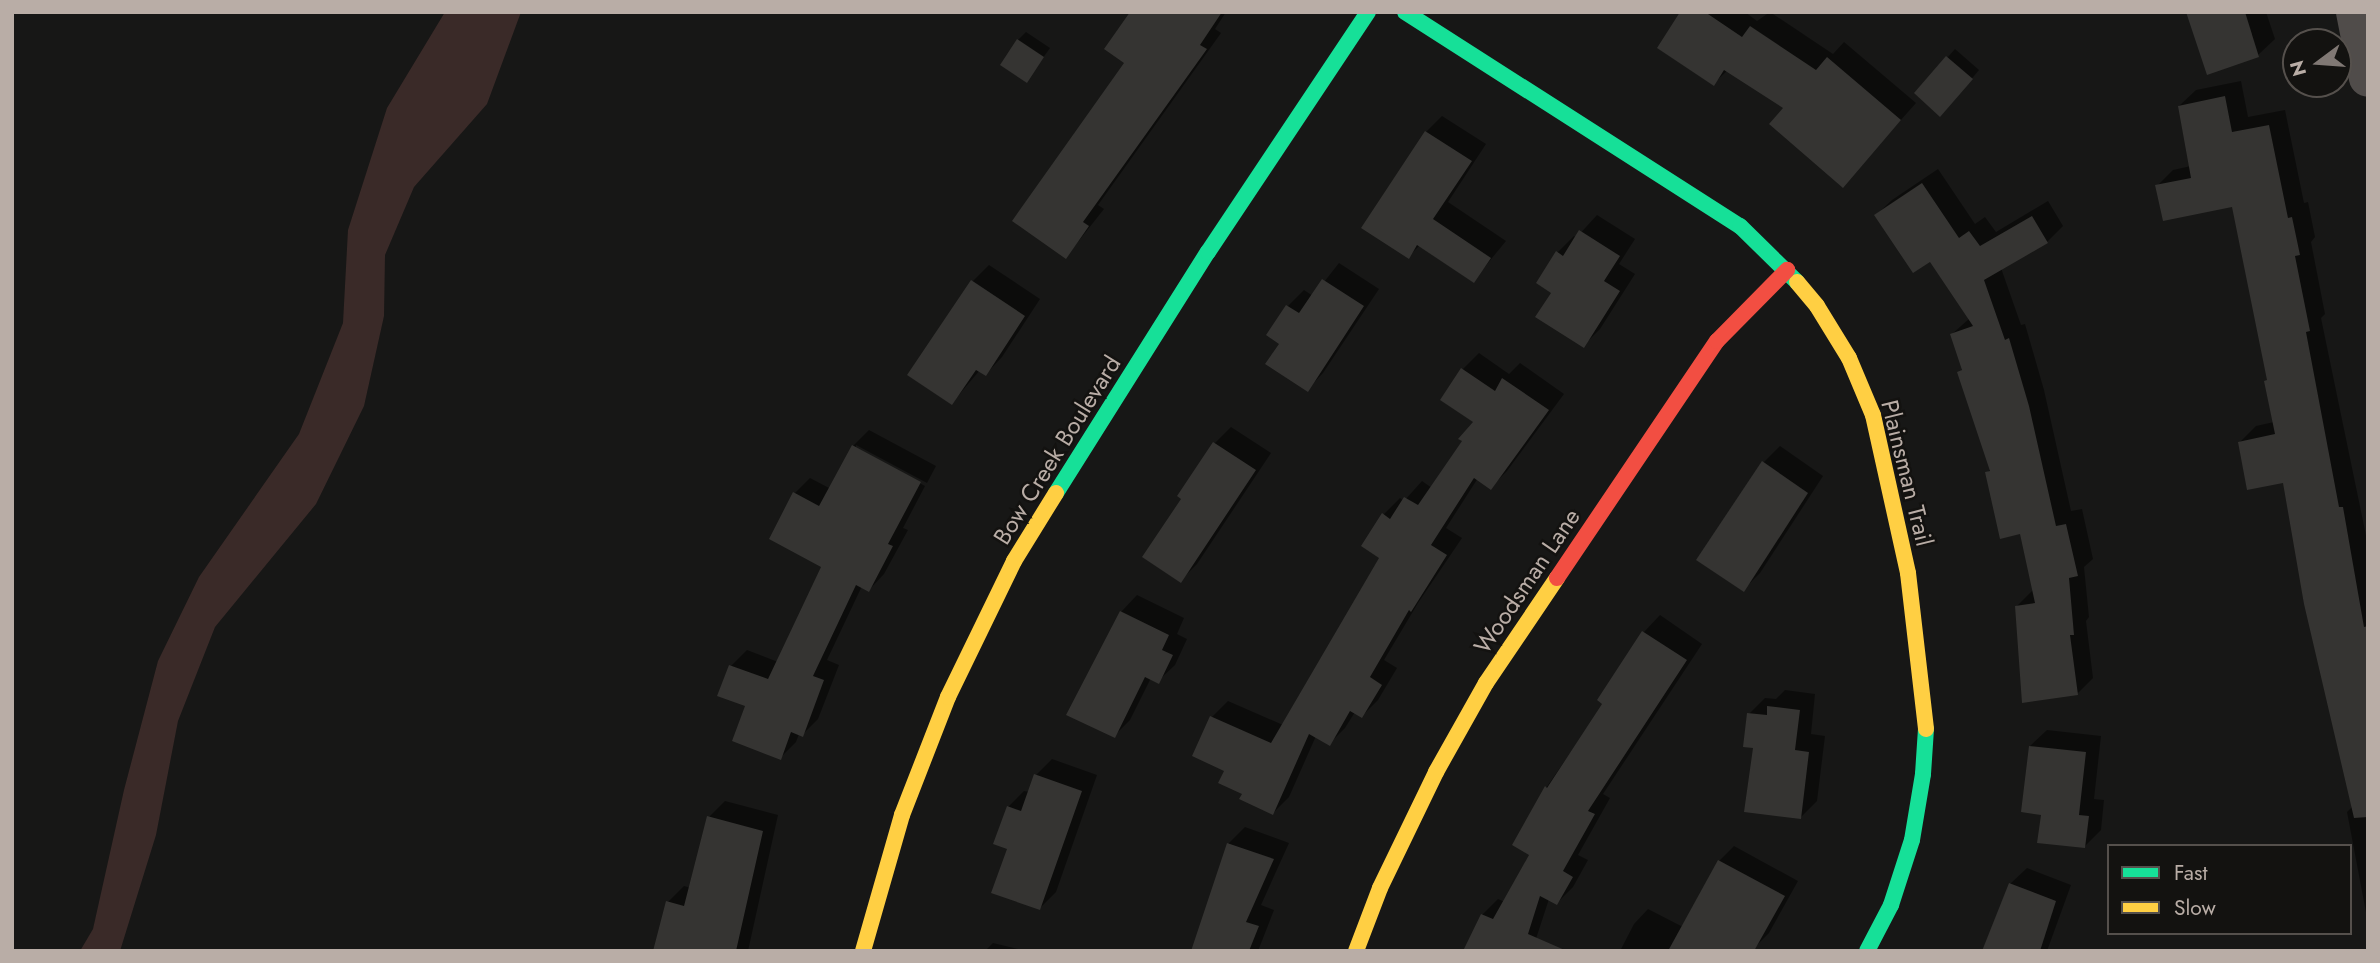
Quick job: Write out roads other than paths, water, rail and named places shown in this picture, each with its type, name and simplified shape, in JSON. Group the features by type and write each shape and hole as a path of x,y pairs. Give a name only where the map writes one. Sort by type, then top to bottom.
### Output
{"street":[{"name":"Bow Creek Boulevard","path":"863,951 902,815 948,697 1014,561 1208,252 1368,12"},
{"name":"Plainsman Trail","path":"1405,12 1740,226 1787,270 1817,306 1849,358 1873,415 1908,573 1924,706 1923,774 1912,840 1891,905 1867,951"},
{"path":"2355,12 2368,78"},
{"name":"Woodsman Lane","path":"1356,951 1380,888 1424,796 1486,683 1717,341 1787,270"}]}
